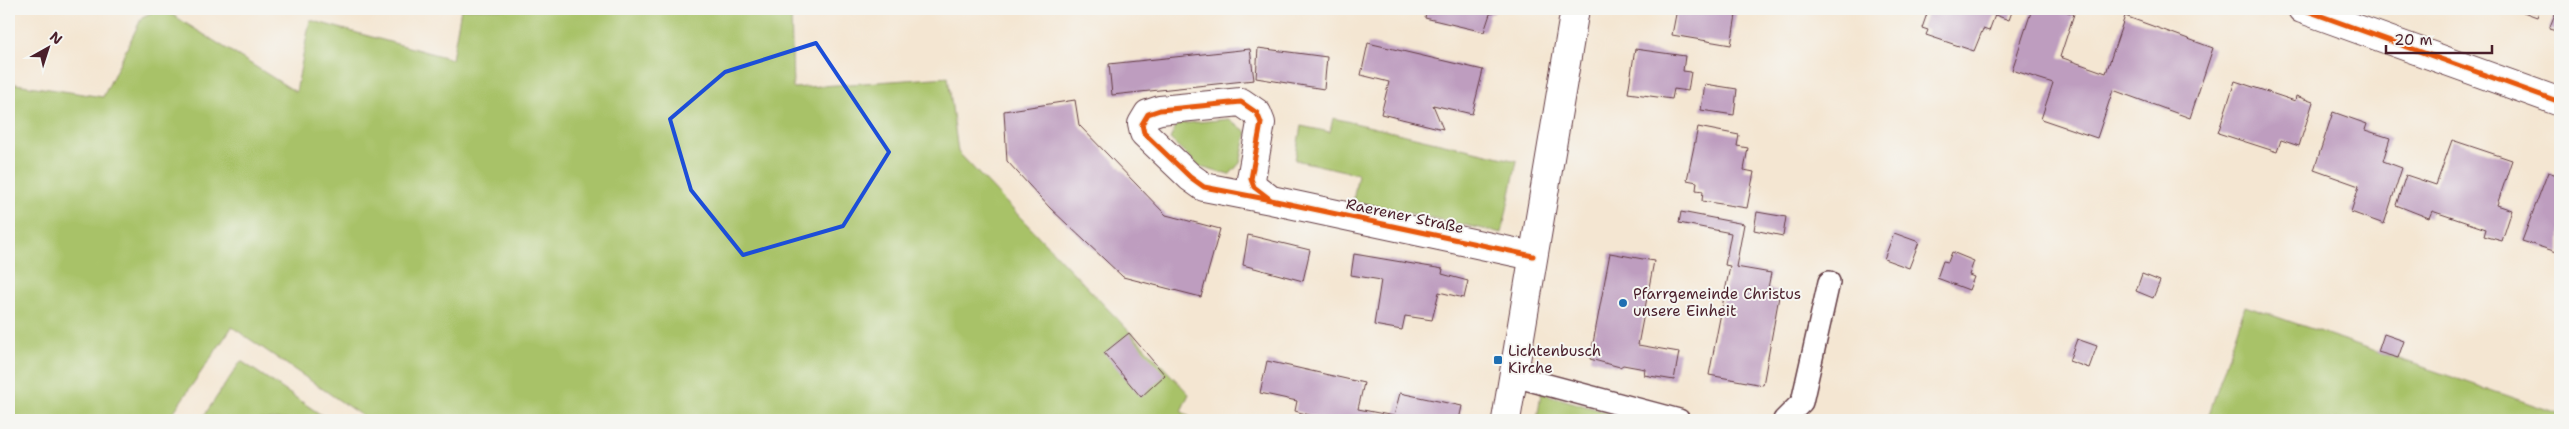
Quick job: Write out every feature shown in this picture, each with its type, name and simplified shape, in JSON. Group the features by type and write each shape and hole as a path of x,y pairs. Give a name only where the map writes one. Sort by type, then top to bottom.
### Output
{"street":[{"path":"1506,420 1575,9"},
{"path":"2302,9 2560,102"},
{"name":"Raerener Straße","path":"1271,200 1254,187 1251,179 1261,123 1257,113 1241,102 1160,110 1148,114 1142,124 1144,133 1190,177 1204,187 1533,256"}],"lane":[{"path":"1784,420 1802,402 1829,282"},
{"path":"1514,376 1679,420"}],"highlighted area":[{"path":"816,43 889,152 843,226 743,255 691,190 670,119 725,72"}],"green space":[{"path":"163,9 296,92 310,20 452,59 461,9 791,9 793,88 948,77 958,152 1189,394 1181,411 1194,420 368,420 232,327 168,420 9,420 9,83 103,97 142,17"},
{"path":"1333,118 1517,161 1502,233 1353,201 1358,174 1295,160 1301,126 1330,132"},
{"path":"1229,119 1247,132 1240,163 1229,175 1200,167 1170,139 1177,124"},
{"path":"2245,306 2560,414 2560,420 2207,420"},
{"path":"241,361 329,420 201,420"},
{"path":"1541,393 1633,420 1537,420"}],"building":[{"path":"1427,9 1495,9 1494,13 1490,14 1484,32 1425,18"},
{"path":"1677,9 1737,9 1731,45 1672,35"},
{"path":"1922,9 2013,9 2009,20 1995,15 1989,31 1983,29 1974,51 1926,35 1928,30 1922,28 1928,11"},
{"path":"2032,9 2058,9 2074,14 2060,57 2106,73 2125,16 2213,48 2190,118 2113,90 2097,138 2041,119 2053,83 2012,70"},
{"path":"2515,9 2540,9 2537,17"},
{"path":"2557,9 2560,9 2560,32 2549,29"},
{"path":"1368,43 1483,70 1472,114 1433,105 1443,129 1381,114 1389,82 1361,75"},
{"path":"1258,48 1327,57 1324,89 1256,78"},
{"path":"1250,49 1254,80 1112,95 1109,64"},
{"path":"1635,49 1685,56 1683,71 1691,72 1688,91 1674,89 1672,99 1628,93"},
{"path":"2235,81 2295,101 2296,96 2313,102 2299,146 2281,140 2277,152 2218,133"},
{"path":"1705,84 1737,89 1734,115 1701,110"},
{"path":"1075,100 1079,125 1166,215 1220,229 1201,297 1123,277 1050,208 1007,161 1004,111"},
{"path":"2333,112 2367,124 2365,130 2390,138 2383,161 2402,168 2384,224 2351,212 2359,186 2314,170"},
{"path":"1698,127 1739,135 1737,146 1748,148 1744,170 1754,172 1747,208 1702,201 1703,191 1696,190 1697,182 1687,180"},
{"path":"2452,140 2512,160 2497,205 2512,210 2502,241 2484,236 2486,229 2432,211 2429,218 2396,205 2406,175 2436,185"},
{"path":"2548,172 2560,176 2560,253 2522,241"},
{"name":"Pfarrgemeinde Christus unsere Einheit","path":"1681,212 1744,224 1736,267 1771,273 1768,288 1780,291 1763,385 1709,375 1730,266 1725,265 1731,233 1679,223"},
{"path":"1757,212 1786,217 1783,236 1754,230"},
{"path":"1894,233 1919,242 1909,268 1884,259"},
{"path":"1248,235 1310,250 1303,281 1243,265"},
{"path":"1952,252 1974,261 1969,275 1974,277 1969,290 1937,278 1943,261 1948,262"},
{"name":"Pfarrgemeinde Christus unsere Einheit","path":"1610,253 1654,261 1638,345 1679,352 1674,380 1644,375 1645,369 1623,365 1620,367 1590,359"},
{"path":"1354,254 1443,269 1442,274 1468,281 1464,298 1439,292 1432,320 1405,316 1402,330 1374,325 1381,280 1351,275"},
{"path":"2142,274 2160,281 2153,298 2136,291"},
{"path":"1129,333 1165,375 1141,397 1104,353"},
{"path":"2384,334 2404,341 2398,358 2378,352"},
{"path":"2077,339 2097,346 2089,368 2069,361"},
{"path":"1267,361 1364,383 1358,409 1394,416 1400,393 1462,406 1459,420 1327,420 1295,411 1297,401 1260,393"}],"cycle path":[{"path":"2302,9 2560,102"},
{"path":"1271,200 1204,187 1190,177 1144,133 1142,124 1148,114 1160,110 1241,102 1257,113 1261,123 1251,179 1254,187 1271,200 1533,256"}],"place":[{"name":"Pfarrgemeinde Christus unsere Einheit","path":"1623,303"},
{"name":"Lichtenbusch Kirche","path":"1498,360"}]}
